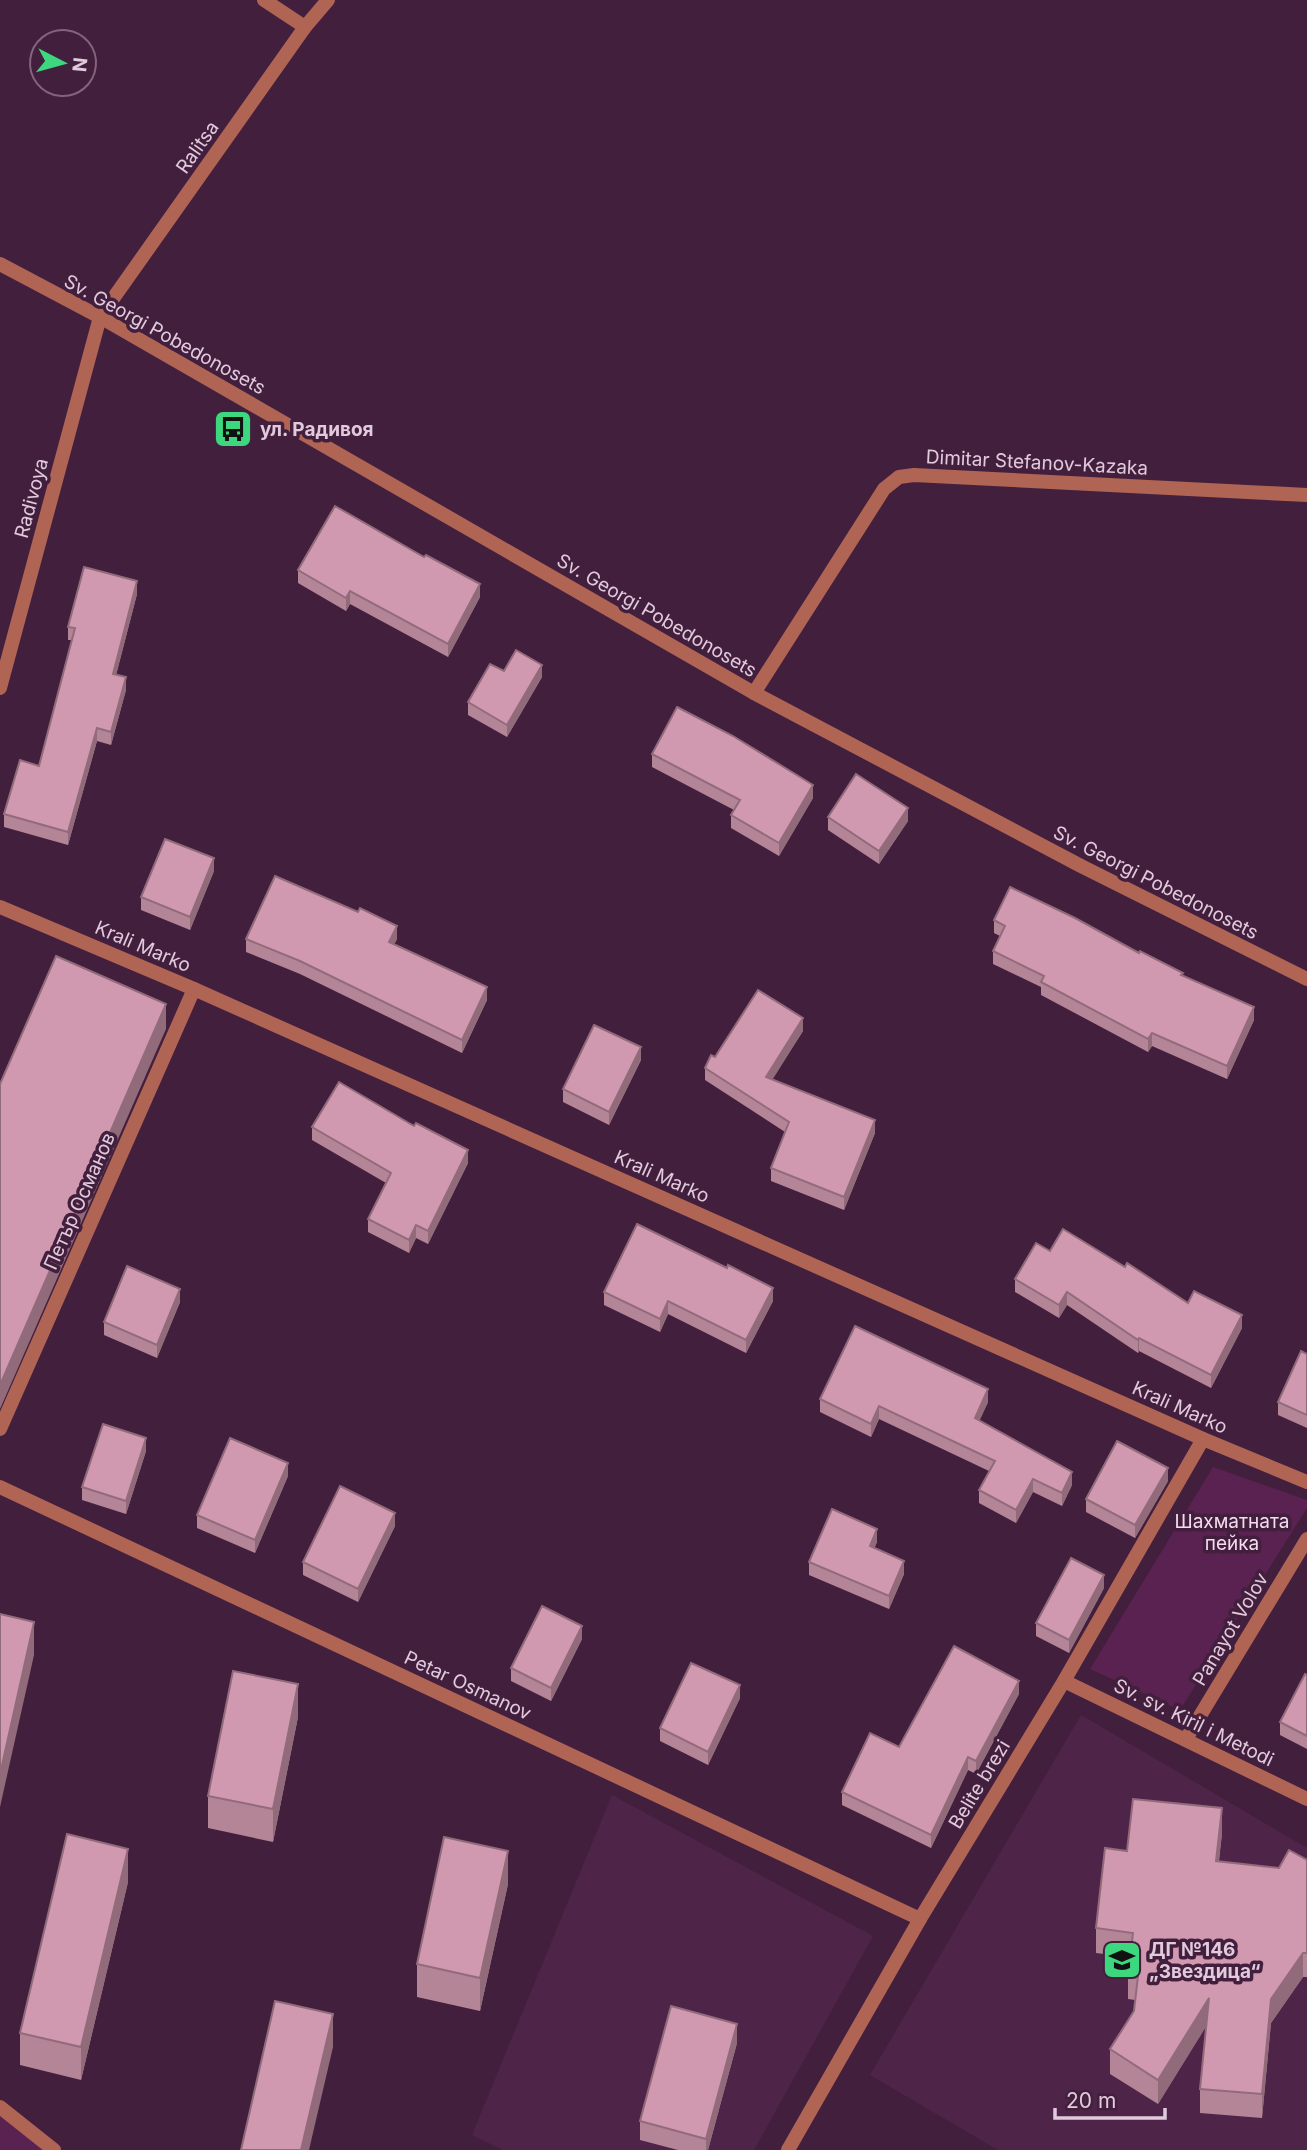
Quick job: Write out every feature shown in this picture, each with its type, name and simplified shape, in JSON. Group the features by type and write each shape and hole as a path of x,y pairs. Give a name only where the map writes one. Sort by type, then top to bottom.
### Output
{"street":[{"path":"264,0 305,27"},
{"name":"Ralitsa","path":"100,317 305,27 328,0"},
{"name":"Sv. Georgi Pobedonosets","path":"0,264 100,317 754,692 1081,866 1307,979"},
{"name":"Radivoya","path":"0,688 100,317"},
{"name":"Dimitar Stefanov-Kazaka","path":"754,692 884,489 899,477 914,475 1307,495"},
{"name":"Krali Marko","path":"0,906 194,989 1203,1439 1307,1482"},
{"name":"Петър Османов","path":"0,1429 194,989"},
{"name":"Belite brezi","path":"788,2150 920,1919 1064,1681 1203,1439"},
{"name":"Petar Osmanov","path":"0,1487 920,1919"},
{"name":"Panayot Volov","path":"1186,1739 1307,1539"},
{"name":"Sv. sv. Kiril i Metodi","path":"1064,1681 1307,1799"},
{"path":"0,2107 54,2150"}],"shaded area":[{"name":"ДГ №146 „Звездица“","path":"1081,1715 1307,1848 1307,2150 998,2150 870,2075"},
{"path":"612,1795 873,1936 754,2150 503,2150 472,2135"}],"green space":[{"name":"Шахматната пейка","path":"1213,1467 1307,1500 1307,1508 1180,1710 1090,1669"},
{"path":"0,2107 54,2150 0,2150"}],"building":[{"path":"335,506 424,557 426,555 480,584 448,644 350,591 346,598 298,570"},
{"path":"84,567 137,581 113,674 126,677 111,732 97,728 68,832 4,814 20,760 39,766 75,628 68,627"},
{"path":"516,650 542,665 507,725 468,702 490,664 504,671"},
{"path":"677,707 733,736 813,785 779,843 731,815 740,800 652,754"},
{"path":"856,774 908,808 879,851 828,817"},
{"path":"165,839 214,858 190,917 141,897"},
{"path":"275,876 358,912 360,908 397,926 389,942 487,987 462,1040 300,961 246,939"},
{"path":"1010,887 1183,973 1181,975 1254,1007 1227,1066 1152,1033 1148,1039 1041,982 1044,976 993,951 1005,926 994,920"},
{"path":"56,956 166,1004 0,1385 0,1084"},
{"path":"758,990 803,1018 766,1077 875,1120 844,1197 771,1168 789,1122 705,1068 711,1055 715,1057"},
{"path":"594,1025 641,1047 609,1112 563,1089"},
{"path":"339,1082 414,1126 416,1123 468,1150 428,1231 416,1225 409,1240 368,1219 391,1173 312,1127"},
{"path":"637,1224 773,1288 746,1340 668,1301 660,1319 604,1292"},
{"path":"1063,1229 1125,1267 1127,1263 1188,1303 1194,1291 1242,1315 1211,1375 1139,1338 1138,1340 1067,1292 1059,1305 1015,1279 1036,1243 1050,1251"},
{"path":"127,1266 180,1289 157,1345 104,1322"},
{"path":"855,1326 988,1389 975,1418 1072,1472 1062,1493 1033,1479 1016,1510 979,1490 995,1461 879,1406 871,1424 820,1399"},
{"path":"1301,1351 1307,1354 1307,1415 1278,1402"},
{"path":"103,1424 146,1438 126,1501 82,1487"},
{"path":"230,1438 288,1463 255,1540 197,1515"},
{"path":"1117,1441 1168,1468 1135,1525 1086,1499"},
{"path":"340,1486 395,1513 358,1589 303,1562"},
{"path":"832,1509 877,1529 870,1546 904,1561 889,1596 809,1562"},
{"path":"1071,1558 1104,1575 1069,1640 1036,1623"},
{"path":"542,1606 582,1626 551,1688 511,1668"},
{"path":"0,1614 34,1622 0,1774"},
{"path":"954,1646 1019,1681 976,1761 968,1757 931,1835 842,1792 870,1733 899,1747"},
{"path":"691,1663 740,1685 708,1752 660,1728"},
{"path":"233,1671 298,1684 273,1809 208,1796"},
{"path":"1305,1674 1307,1675 1307,1736 1280,1722"},
{"path":"1133,1799 1222,1808 1216,1861 1279,1868 1289,1850 1307,1860 1307,1953 1303,1953 1271,1999 1262,2094 1200,2089 1209,1998 1158,2080 1110,2049 1134,2011 1138,1976 1128,1975 1133,1933 1096,1928 1105,1848 1127,1851"},
{"path":"67,1834 128,1849 81,2047 20,2033"},
{"path":"444,1837 508,1851 480,1978 417,1964"},
{"path":"275,2001 333,2014 301,2150 241,2150"},
{"path":"671,2006 737,2024 706,2139 640,2121"}],"place":[{"name":"ул. Радивоя","path":"233,429"},
{"name":"ДГ №146 „Звездица“","path":"1122,1960"}]}
